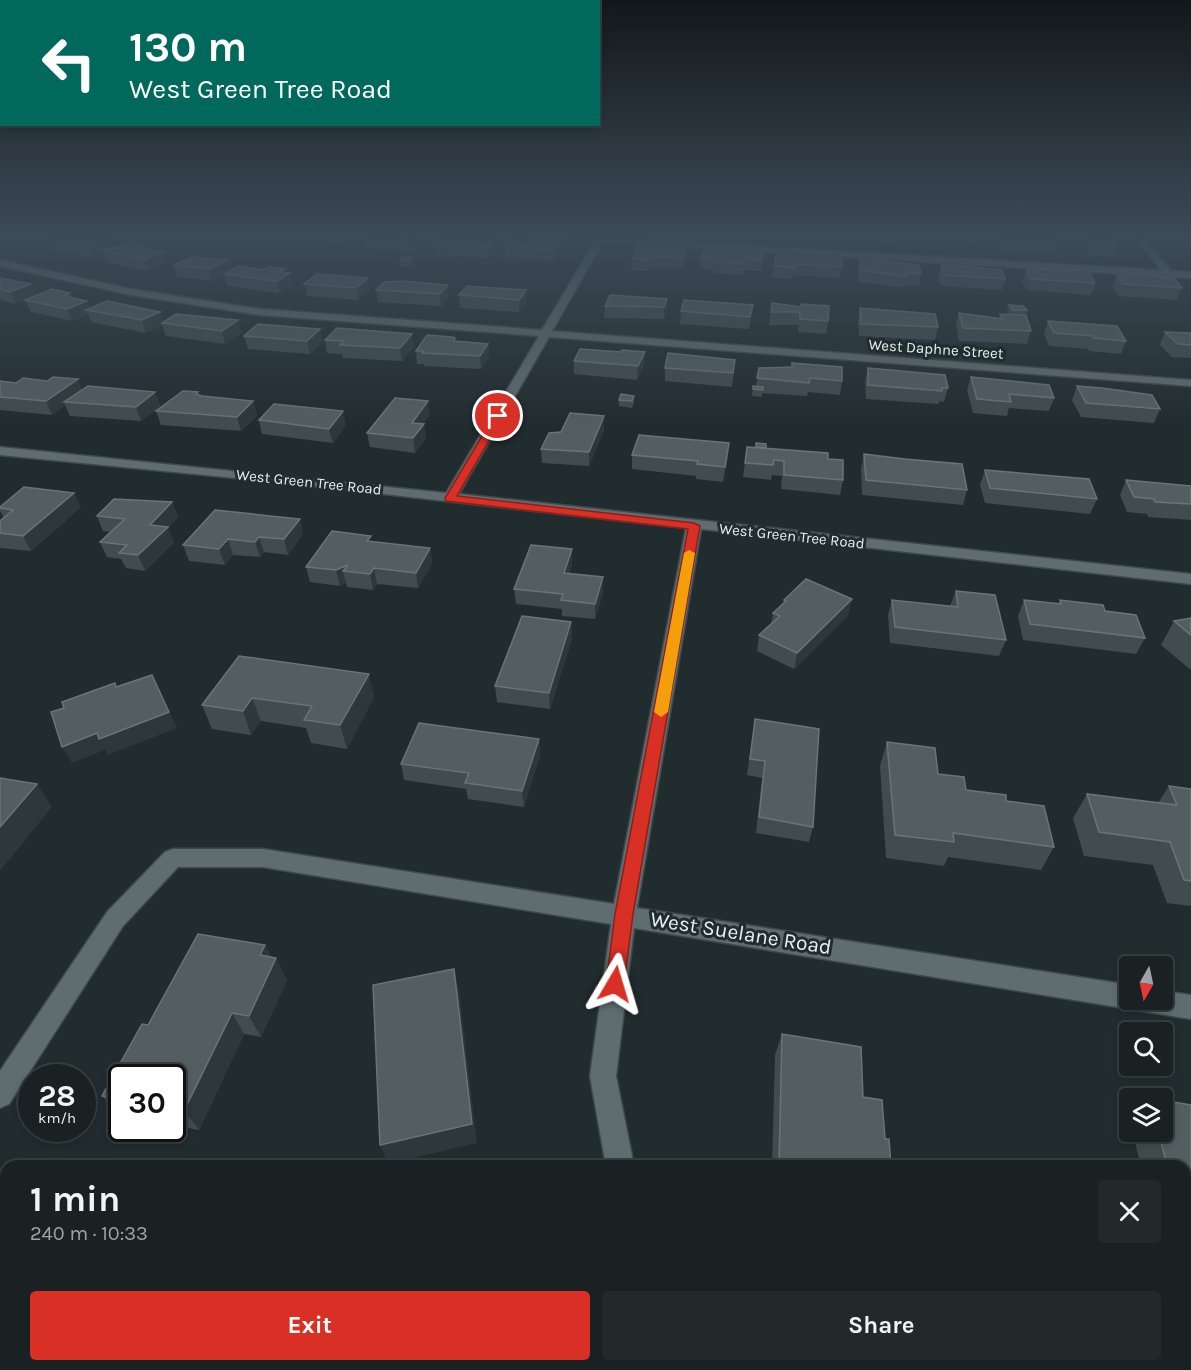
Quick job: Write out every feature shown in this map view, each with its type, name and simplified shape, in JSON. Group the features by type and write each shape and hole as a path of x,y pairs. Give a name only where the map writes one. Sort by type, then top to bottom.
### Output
{"street":[{"name":"West Daphne Street","path":"185,301 240,310 1191,384"},
{"path":"450,498 566,301"},
{"name":"West Green Tree Road","path":"0,452 450,498 1191,579"},
{"path":"619,1160 603,1077 624,914 694,526"},
{"name":"West Suelane Road","path":"0,1095 115,919 173,858 263,858 624,914 1119,995"},
{"path":"1173,1004 1191,1007"}],"building":[{"path":"29,301 87,301 67,309"},
{"path":"107,301 160,312 142,320 86,310"},
{"path":"607,301 666,301 664,307 605,306"},
{"path":"684,301 753,305 750,317 681,311"},
{"path":"772,303 801,307 801,304 829,306 828,321 800,319 800,312 771,312"},
{"path":"1009,305 1023,306 1027,310 1013,310"},
{"path":"860,308 935,314 938,327 861,324"},
{"path":"959,313 1003,319 1000,314 1026,315 1031,331 963,328"},
{"path":"176,314 238,320 222,331 162,323"},
{"path":"1048,321 1117,326 1126,341 1054,333"},
{"path":"258,324 320,329 307,341 244,336"},
{"path":"337,328 412,334 400,348 340,345 344,341 325,340"},
{"path":"1165,332 1191,333 1191,345 1178,344"},
{"path":"427,335 452,337 455,338 454,341 488,344 480,356 416,351"},
{"path":"580,349 645,352 638,366 574,361"},
{"path":"668,353 735,360 733,373 665,368"},
{"path":"792,363 842,367 842,381 810,378 809,383 757,378 759,368 792,367"},
{"path":"868,368 945,375 948,388 942,388 942,391 868,385"},
{"path":"53,377 78,379 46,401 0,397 0,381 16,383 23,378 47,381"},
{"path":"971,377 1049,385 1054,398 1009,394 1011,402 977,399"},
{"path":"88,386 155,392 136,407 64,402"},
{"path":"753,386 763,387 763,390 753,389"},
{"path":"1077,386 1152,395 1160,409 1086,403"},
{"path":"183,391 198,392 196,394 202,396 253,401 237,417 156,411"},
{"path":"621,394 634,396 632,401 619,400"},
{"path":"395,398 428,401 412,423 424,424 413,438 367,433"},
{"path":"274,404 343,411 329,429 259,420"},
{"path":"570,413 604,416 589,452 541,449 549,433 561,432"},
{"path":"639,435 729,443 725,467 697,464 698,461 632,455"},
{"path":"756,443 766,444 766,448 756,447"},
{"path":"747,447 828,453 828,459 843,460 843,480 784,475 784,461 774,460 773,465 745,463"},
{"path":"864,454 962,464 967,490 866,480"},
{"path":"985,470 1089,479 1097,499 990,488"},
{"path":"1126,480 1191,486 1191,504 1155,502 1154,499 1134,497"},
{"path":"24,487 74,493 23,536 0,533 0,521 13,510 0,507"},
{"path":"114,499 172,502 150,525 168,527 138,555 119,553 127,545 100,542 125,519 97,516"},
{"path":"215,510 300,519 284,539 259,537 255,542 228,539 219,549 183,545"},
{"path":"332,531 371,536 367,541 430,548 416,573 374,568 370,574 343,571 348,565 336,570 306,567"},
{"path":"531,545 572,549 564,573 603,577 595,604 561,600 563,594 514,589"},
{"path":"806,579 852,599 797,653 759,635 780,616 773,613"},
{"path":"956,591 995,595 1006,640 895,627 892,600 958,607"},
{"path":"1024,600 1061,604 1060,600 1103,605 1105,611 1136,615 1145,638 1030,624"},
{"path":"522,616 571,622 549,693 495,686"},
{"path":"1191,618 1191,635 1174,621"},
{"path":"239,656 369,674 340,725 304,720 312,706 252,698 243,711 202,705"},
{"path":"152,675 169,712 99,739 97,733 62,747 51,712 64,708 62,702 115,683 116,687"},
{"path":"755,719 819,729 813,827 759,817 765,761 750,759"},
{"path":"419,723 539,739 522,791 465,783 469,773 401,764"},
{"path":"887,742 935,748 938,774 964,777 966,790 1006,795 1006,801 1044,806 1054,847 953,833 954,842 895,835"},
{"path":"0,778 37,784 0,827"},
{"path":"1169,786 1191,789 1191,881 1184,880 1170,842 1099,832 1087,794 1177,805"},
{"path":"198,934 265,945 260,955 276,958 249,1016 232,1013 186,1107 186,1064 120,1064 142,1024 148,1025"},
{"path":"454,969 472,1124 380,1145 373,985"},
{"path":"782,1034 861,1047 863,1097 882,1100 885,1139 889,1139 891,1160 779,1160"},
{"path":"108,1085 108,1097 102,1096"},
{"path":"1173,1102 1191,1105 1191,1160 1166,1160 1161,1142 1173,1142"}],"slow traffic":[{"path":"661,712 689,553"}],"route":[{"path":"498,416 450,498 694,526 624,914 615,984"}]}
